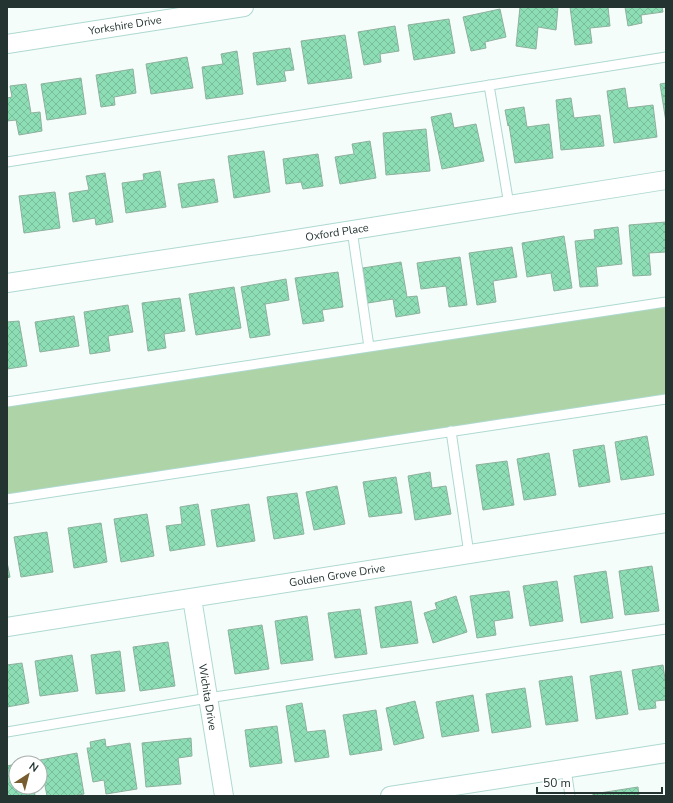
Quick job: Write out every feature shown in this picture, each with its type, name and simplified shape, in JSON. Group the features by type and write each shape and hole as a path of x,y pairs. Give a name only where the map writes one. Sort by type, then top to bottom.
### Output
{"street":[{"name":"Yorkshire Drive","path":"7,44 244,7"},
{"name":"Oxford Place","path":"7,283 666,180"},
{"name":"Golden Grove Drive","path":"7,627 666,523"},
{"name":"Wichita Drive","path":"192,598 224,796"},
{"path":"390,796 452,791 566,769 666,754"}],"lane":[{"path":"7,162 666,57"},
{"path":"488,85 509,204"},
{"path":"352,230 368,348"},
{"path":"7,402 666,302"},
{"path":"7,498 666,399"},
{"path":"451,431 469,554"},
{"path":"7,732 208,698 666,629"},
{"path":"566,769 570,796"}],"green space":[{"path":"666,302 666,399 7,499 7,402"}],"building":[{"path":"520,7 558,7 556,30 538,27 536,49 516,46"},
{"path":"570,7 608,7 610,26 590,28 592,43 575,45"},
{"path":"625,7 662,7 663,12 641,15 642,23 628,26"},
{"path":"500,9 506,37 485,42 486,48 471,51 463,17"},
{"path":"449,19 455,53 414,60 408,25"},
{"path":"395,26 399,51 380,54 381,62 364,65 358,32"},
{"path":"345,35 352,78 308,84 301,41"},
{"path":"290,48 294,70 284,71 286,81 257,85 253,53"},
{"path":"237,51 243,94 206,99 202,67 223,64 221,54"},
{"path":"187,57 193,88 151,94 146,64"},
{"path":"133,69 136,93 114,97 115,105 101,107 96,75"},
{"path":"81,78 86,114 47,120 41,84"},
{"path":"666,83 666,122 660,84"},
{"path":"26,84 31,113 40,112 42,131 19,135 16,120 7,121 7,98 12,97 10,86"},
{"path":"625,88 628,108 653,105 657,137 614,143 607,91"},
{"path":"571,98 574,118 600,115 604,146 561,150 556,100"},
{"path":"524,107 527,127 549,124 553,158 515,163 505,110"},
{"path":"451,113 454,128 476,124 484,161 442,169 431,117"},
{"path":"426,129 430,171 386,175 383,133"},
{"path":"370,141 376,178 340,184 335,157 354,154 352,144"},
{"path":"264,151 270,192 234,198 228,156"},
{"path":"318,154 323,186 303,189 301,182 286,184 283,159"},
{"path":"160,171 166,207 126,213 122,183 144,180 143,174"},
{"path":"105,173 113,222 96,225 95,218 73,222 69,193 89,190 86,176"},
{"path":"214,179 218,202 182,208 178,184"},
{"path":"55,192 60,228 24,233 19,196"},
{"path":"666,222 666,252 649,253 651,275 633,276 629,225"},
{"path":"618,227 622,264 596,267 598,286 580,287 575,241 595,239 594,230"},
{"path":"564,236 572,288 554,291 551,273 527,277 522,243"},
{"path":"512,247 517,277 493,281 496,302 477,305 469,253"},
{"path":"460,257 467,305 449,307 446,286 421,289 417,263"},
{"path":"401,262 407,297 417,296 420,313 396,317 393,299 368,303 363,268"},
{"path":"338,272 343,307 322,310 324,321 303,324 295,278"},
{"path":"286,279 289,300 265,304 270,335 250,338 241,287"},
{"path":"234,287 241,328 196,335 189,294"},
{"path":"180,298 185,331 164,334 166,348 148,351 142,303"},
{"path":"128,305 133,332 108,336 110,351 90,354 84,312"},
{"path":"74,316 79,346 40,352 35,322"},
{"path":"19,321 27,366 7,369 7,322"},
{"path":"647,436 654,475 621,480 615,442"},
{"path":"604,445 610,482 579,487 573,450"},
{"path":"549,453 556,495 524,500 517,459"},
{"path":"507,461 514,505 483,510 476,465"},
{"path":"430,472 432,488 446,486 451,514 415,520 408,476"},
{"path":"396,477 402,513 369,517 363,482"},
{"path":"337,486 345,524 314,530 306,492"},
{"path":"297,493 304,534 274,539 267,497"},
{"path":"198,504 205,545 170,551 166,526 182,524 180,507"},
{"path":"249,504 255,541 217,547 211,510"},
{"path":"147,514 154,556 121,562 114,519"},
{"path":"101,523 107,562 74,568 68,528"},
{"path":"47,532 53,572 21,577 14,537"},
{"path":"7,562 10,577 7,578"},
{"path":"652,566 659,611 625,615 619,571"},
{"path":"606,571 613,618 581,623 574,576"},
{"path":"557,581 563,621 530,626 523,586"},
{"path":"509,591 513,618 494,621 496,635 477,638 470,596"},
{"path":"456,596 467,632 433,643 424,613 437,609 435,603"},
{"path":"411,601 418,643 381,648 375,607"},
{"path":"360,609 367,654 335,658 328,613"},
{"path":"307,616 313,660 281,664 275,621"},
{"path":"262,625 269,669 235,674 228,630"},
{"path":"168,642 175,686 140,691 133,647"},
{"path":"120,651 125,691 96,694 91,655"},
{"path":"72,655 78,691 40,696 35,661"},
{"path":"22,663 29,703 7,707 7,665"},
{"path":"663,665 666,700 655,701 656,708 639,710 632,670"},
{"path":"621,671 628,714 596,719 590,676"},
{"path":"572,676 578,721 546,725 539,681"},
{"path":"525,688 531,727 492,733 486,694"},
{"path":"473,695 479,731 442,737 436,702"},
{"path":"415,701 424,738 394,745 386,708"},
{"path":"302,703 307,732 325,730 329,757 295,762 286,706"},
{"path":"376,710 382,750 350,755 343,715"},
{"path":"277,726 282,763 250,767 245,730"},
{"path":"191,738 192,756 178,758 181,784 146,787 142,743"},
{"path":"105,739 106,747 130,743 137,789 106,794 104,780 93,782 87,748 91,748 90,742"},
{"path":"77,753 84,794 73,796 47,796 48,758"},
{"path":"7,766 8,795 35,796 7,796"},
{"path":"638,787 639,796 593,796 593,794"}]}
